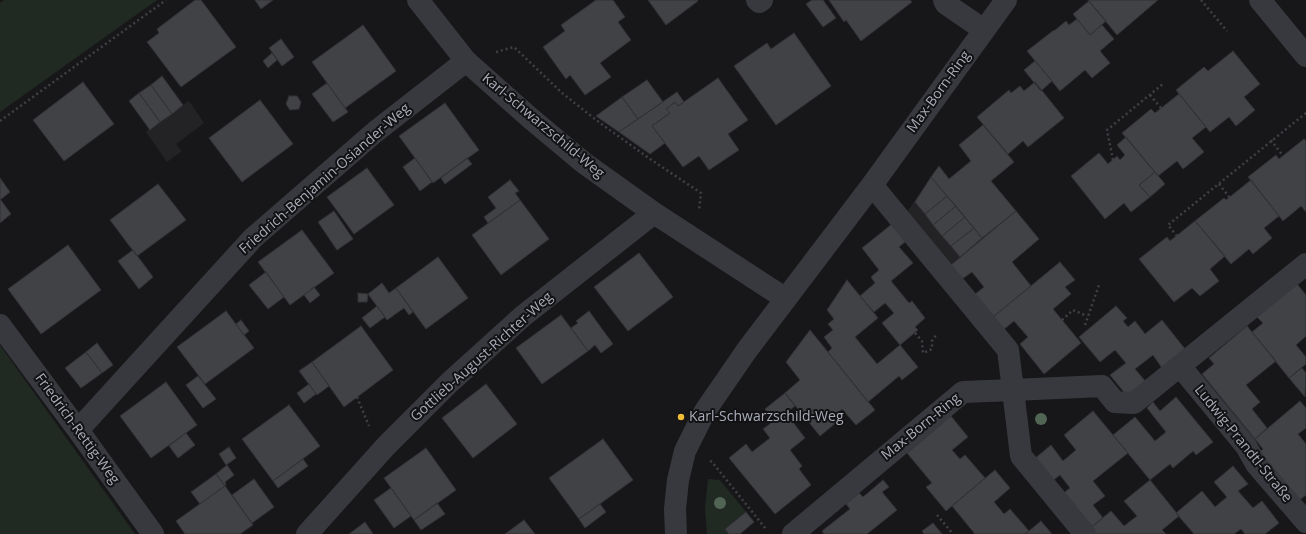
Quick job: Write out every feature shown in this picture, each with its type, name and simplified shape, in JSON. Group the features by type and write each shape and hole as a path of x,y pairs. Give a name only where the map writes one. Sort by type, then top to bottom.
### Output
{"street":[{"name":"Karl-Schwarzschild-Weg","path":"418,0 466,61 529,117 584,162 654,213 786,299"},
{"path":"757,0 759,2 762,0"},
{"path":"944,0 946,4 984,30"},
{"name":"Max-Born-Ring","path":"676,534 675,509 677,488 685,451 705,411 748,350 872,185 1006,0"},
{"path":"1260,0 1306,56"},
{"name":"Friedrich-Benjamin-Osiander-Weg","path":"78,430 253,238 375,132 466,61"},
{"path":"872,185 1008,350 1021,456 1085,534"},
{"name":"Gottlieb-August-Richter-Weg","path":"307,534 386,446 449,383 523,316 654,213"},
{"path":"1013,390 1102,386 1115,402 1134,403 1306,264"},
{"name":"Friedrich-Rettig-Weg","path":"0,325 153,534"},
{"name":"Ludwig-Prandtl-Straße","path":"1180,366 1246,446 1256,464 1306,522"},
{"name":"Max-Born-Ring","path":"793,534 963,392 1013,390"}],"path":[{"path":"0,121 166,0"},
{"path":"1201,0 1227,32"},
{"path":"466,61 514,47 562,93 650,160 701,193 697,241"},
{"path":"1112,160 1107,130 1164,83"},
{"path":"1150,95 1161,108"},
{"path":"1177,236 1168,225 1306,113"},
{"path":"1271,140 1283,156"},
{"path":"1218,184 1230,198"},
{"path":"1085,326 1099,285"},
{"path":"1062,320 1073,310 1088,315"},
{"path":"915,333 922,341 923,353 932,349 932,341 936,335"},
{"path":"685,451 712,462 770,534"},
{"path":"937,515 952,534"}],"shaded area":[{"path":"4,0 157,0 0,112 0,3"},
{"path":"162,76 183,105 189,101 204,123 176,144 182,151 167,162 146,132 149,129 129,101"},
{"path":"931,177 982,238 951,265 907,212"},
{"path":"0,345 135,534 0,534"},
{"path":"708,479 720,480 746,512 725,529 729,534 707,534 705,508"}],"building":[{"path":"195,0 201,0 236,47 181,87 147,42 159,33 157,29"},
{"path":"255,0 273,0 261,9"},
{"path":"596,0 613,0 625,17 618,22 631,40 600,63 611,77 585,95 570,75 566,79 543,47 565,31 561,25"},
{"path":"648,0 697,0 698,1 666,25"},
{"path":"812,0 823,0 836,18 823,27 806,4"},
{"path":"829,0 910,0 912,2 861,41 846,20 844,22"},
{"path":"1088,0 1158,0 1117,35"},
{"path":"1089,1 1106,21 1090,35 1073,14"},
{"path":"1077,19 1090,35 1102,25 1114,39 1100,51 1110,63 1092,78 1085,70 1060,91 1027,51 1066,21 1069,25"},
{"path":"363,25 396,71 345,108 312,62"},
{"path":"794,33 831,86 776,125 734,66 767,43 771,49"},
{"path":"281,39 294,57 282,66 269,48"},
{"path":"1233,51 1260,84 1244,97 1255,110 1236,126 1229,117 1210,132 1176,90 1204,67 1208,71"},
{"path":"272,53 277,60 268,68 263,61"},
{"path":"1035,61 1052,81 1041,91 1024,70"},
{"path":"162,76 183,105 172,114 151,85"},
{"path":"718,78 748,120 728,134 739,150 709,170 699,156 683,167 652,126 670,113 666,109 675,102 678,106"},
{"path":"647,80 663,102 638,119 622,97"},
{"path":"83,82 114,124 64,161 33,120"},
{"path":"1035,82 1064,118 1028,147 1023,141 1008,154 977,117 1009,90 1011,93 1020,86 1024,91"},
{"path":"327,83 348,112 333,122 312,94"},
{"path":"151,85 172,114 160,122 139,93"},
{"path":"677,92 684,102 678,106 675,102 666,109 670,113 652,126 665,143 650,154 619,132"},
{"path":"139,93 160,122 150,130 129,101"},
{"path":"1179,94 1206,127 1192,138 1204,152 1183,169 1177,161 1158,176 1122,133 1151,109 1155,113"},
{"path":"289,96 297,96 301,102 299,109 290,110 286,104"},
{"path":"622,97 638,119 619,132 596,116"},
{"path":"260,100 293,144 242,182 209,138"},
{"path":"445,103 479,150 433,183 399,136"},
{"path":"983,125 1014,162 991,181 1016,211 982,238 931,177 939,166 949,179 971,161 959,145"},
{"path":"1126,137 1155,172 1139,185 1150,197 1131,212 1124,203 1105,219 1071,176 1099,153 1108,164 1117,156 1120,160 1125,155 1117,145"},
{"path":"1304,139 1306,141 1306,212 1301,206 1283,221 1248,177 1276,155 1279,159"},
{"path":"415,158 432,182 420,191 403,167"},
{"path":"467,158 472,164 445,184 441,178"},
{"path":"367,168 394,205 354,234 327,197"},
{"path":"1155,172 1165,184 1150,197 1139,185"},
{"path":"931,177 947,196 925,214 915,202"},
{"path":"0,178 10,192 0,200"},
{"path":"510,180 519,191 515,193 520,200 488,223 484,217 496,208 488,197"},
{"path":"1251,180 1279,216 1264,228 1272,238 1253,254 1249,249 1231,264 1195,221 1224,198 1226,200"},
{"path":"158,184 186,220 137,256 110,220"},
{"path":"947,196 956,206 933,225 925,214"},
{"path":"0,199 11,214 0,223"},
{"path":"520,200 549,239 501,275 472,235"},
{"path":"956,206 965,217 942,236 933,225"},
{"path":"334,211 353,239 337,250 318,222"},
{"path":"1016,211 1039,239 1012,262 1031,286 993,317 974,295 984,287 972,272 962,279 951,265"},
{"path":"965,217 974,228 951,246 942,236"},
{"path":"1195,221 1225,256 1210,269 1219,281 1200,296 1192,288 1174,302 1139,259 1167,237 1170,241"},
{"path":"892,224 906,241 899,247 913,263 891,281 909,303 912,301 925,318 915,327 918,330 900,345 882,323 894,313 885,303 874,312 860,296 875,283 871,277 879,270 862,248"},
{"path":"974,228 982,238 960,257 951,246"},
{"path":"302,230 334,273 290,305 258,262"},
{"path":"68,245 101,290 41,334 8,289"},
{"path":"133,250 153,277 139,289 118,261"},
{"path":"639,253 673,297 628,331 594,287"},
{"path":"438,257 468,298 426,329 396,288"},
{"path":"1060,262 1075,280 1065,287 1071,294 1053,309 1081,343 1044,374 1020,344 1028,337 1014,321 1003,330 993,317"},
{"path":"266,272 284,297 268,309 249,285"},
{"path":"847,280 878,318 855,337 877,364 900,345 918,367 902,380 899,376 868,402 828,352 832,348 824,337 833,330 828,324 834,319 827,310"},
{"path":"382,283 389,293 396,288 413,312 409,315 404,308 387,320 368,294"},
{"path":"1297,284 1306,295 1306,336 1296,345 1306,357 1306,364 1289,378 1252,332 1263,323 1257,317"},
{"path":"314,287 320,295 310,303 304,295"},
{"path":"358,293 368,294 367,302 358,302"},
{"path":"377,306 385,317 370,328 362,318"},
{"path":"1116,306 1127,318 1123,321 1128,327 1135,321 1145,334 1162,320 1185,349 1162,368 1153,355 1135,369 1146,382 1128,397 1110,375 1126,363 1115,350 1100,362 1079,337"},
{"path":"226,311 254,348 205,384 177,347"},
{"path":"589,311 613,344 601,353 595,345 588,351 571,328 578,323 576,321"},
{"path":"561,315 588,351 542,384 516,348"},
{"path":"241,320 249,331 244,335 236,324"},
{"path":"361,326 393,370 344,407 312,362"},
{"path":"1247,326 1276,361 1246,385 1260,402 1252,409 1267,428 1255,439 1202,374 1214,364 1209,358"},
{"path":"810,330 875,410 856,425 842,409 833,417 837,422 820,436 785,393 800,380 786,362"},
{"path":"97,343 113,365 102,373 86,352"},
{"path":"86,352 102,373 81,388 65,368"},
{"path":"312,362 329,386 317,395 299,371"},
{"path":"1302,368 1306,373 1305,397 1289,378"},
{"path":"198,376 216,399 203,408 186,385"},
{"path":"166,382 197,425 151,458 120,416"},
{"path":"309,384 316,394 304,403 297,393"},
{"path":"486,384 517,424 473,458 442,418"},
{"path":"785,393 795,406 786,413 805,438 790,450 802,466 799,469 811,485 775,514 729,458 746,444 752,452 770,438 763,429 774,421 765,409"},
{"path":"1176,397 1213,442 1196,455 1193,451 1173,468 1170,464 1150,480 1113,435 1135,417 1155,441 1166,432 1147,408 1153,402 1160,411"},
{"path":"1300,401 1306,408 1306,428 1298,434 1306,444 1306,495 1297,502 1258,454 1263,449 1255,439"},
{"path":"289,405 320,446 273,481 242,439"},
{"path":"1093,411 1128,453 1093,481 1105,496 1093,505 1103,518 1089,529 1061,495 1070,488 1060,475 1051,482 1033,460 1051,445 1063,461 1076,450 1064,435"},
{"path":"951,416 968,437 952,450 960,459 965,455 985,478 946,511 926,487 932,483 907,453"},
{"path":"186,433 195,445 178,458 169,446"},
{"path":"603,439 633,480 579,519 549,478"},
{"path":"229,447 236,458 226,465 219,454"},
{"path":"426,448 456,490 414,520 384,478"},
{"path":"303,459 308,466 278,488 273,481"},
{"path":"227,465 234,475 225,482 225,486 216,474"},
{"path":"1233,466 1248,484 1238,491 1253,508 1262,501 1279,523 1265,534 1245,534 1241,529 1234,534 1194,534 1176,513 1202,491 1215,507 1227,497 1214,482"},
{"path":"995,470 1010,488 994,502 1004,514 1010,509 1029,531 1024,534 975,534 952,506"},
{"path":"216,474 225,486 200,504 191,492"},
{"path":"254,479 274,507 252,523 232,495"},
{"path":"883,480 889,487 882,492 897,510 867,534 824,534 822,531 850,509 846,504 859,493 863,497"},
{"path":"1150,480 1179,516 1162,530 1166,534 1093,534 1089,529 1111,511 1124,526 1137,516 1124,501"},
{"path":"225,486 253,525 240,534 185,534 176,521"},
{"path":"391,488 411,516 394,528 374,500"},
{"path":"437,503 445,514 421,530 414,520"},
{"path":"600,504 606,512 585,528 579,519"},
{"path":"746,512 754,522 740,534 729,534 725,529"},
{"path":"524,520 535,534 505,534"},
{"path":"1041,521 1052,534 1024,534 1029,531"},
{"path":"365,522 373,534 349,534"},
{"path":"933,523 942,534 924,534 922,531"}],"place":[{"name":"Karl-Schwarzschild-Weg","path":"681,417"}]}
